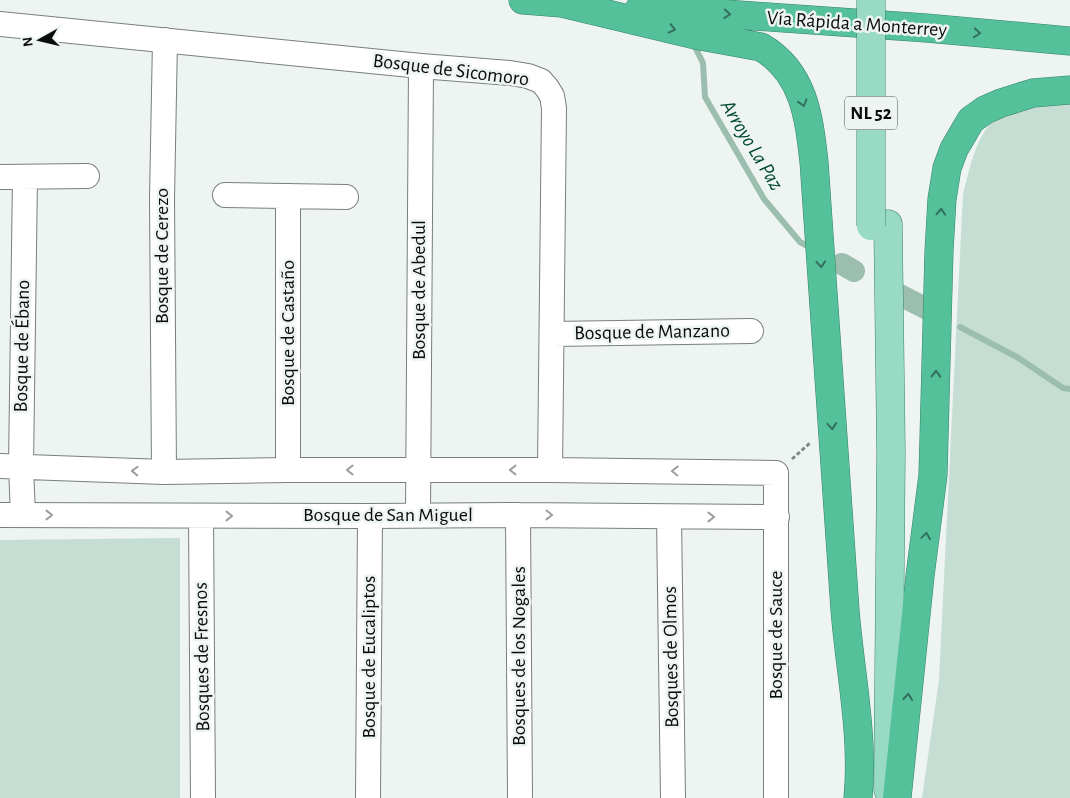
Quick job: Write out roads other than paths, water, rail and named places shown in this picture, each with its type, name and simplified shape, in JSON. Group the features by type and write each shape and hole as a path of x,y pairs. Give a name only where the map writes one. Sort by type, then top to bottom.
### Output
{"highway":[{"name":"Vía Rápida a Monterrey","path":"523,0 926,28 1070,41"},
{"path":"557,2 695,35 761,47 785,66 792,75 803,101 812,145 848,654 859,743 860,777 858,798"},
{"path":"897,798 920,576 933,475 939,252 942,199 947,168 954,149 971,120 985,110 1033,93 1070,90"}],"main road":[{"name":"NL 52","path":"871,0 880,225"},
{"path":"873,798 875,732 875,379 888,0"},
{"path":"880,225 891,452 888,798"}],"street":[{"name":"Bosque de Sicomoro","path":"0,24 421,66 510,73 528,76 541,82 552,96 554,108 550,470"},
{"name":"Bosque de Cerezo","path":"164,472 162,198 165,40"},
{"name":"Bosque de Abedul","path":"418,515 421,66"},
{"path":"0,176 87,176"},
{"name":"Bosque de Ébano","path":"11,515 10,466 25,177"},
{"path":"226,195 346,198"},
{"name":"Bosque de Castaño","path":"288,196 288,470"},
{"name":"Bosque de Manzano","path":"552,334 751,331"},
{"path":"10,466 164,472 550,470"},
{"name":"Bosque de Sauce","path":"550,470 776,473 776,798"},
{"name":"Bosque de San Miguel","path":"11,515 777,517"},
{"name":"Bosques de los Nogales","path":"518,515 520,798"},
{"name":"Bosques de Fresnos","path":"201,516 204,798"},
{"name":"Bosque de Eucaliptos","path":"368,798 370,516"},
{"name":"Bosques de Olmos","path":"670,517 673,798"}],"waterway":[{"name":"Arroyo La Paz","path":"693,43 703,63 705,97 764,199 800,242 813,249"},
{"path":"842,264 854,271"},
{"path":"890,290 933,312"},
{"name":"Arroyo La Paz","path":"960,327 1017,357 1063,388 1070,389"}]}
